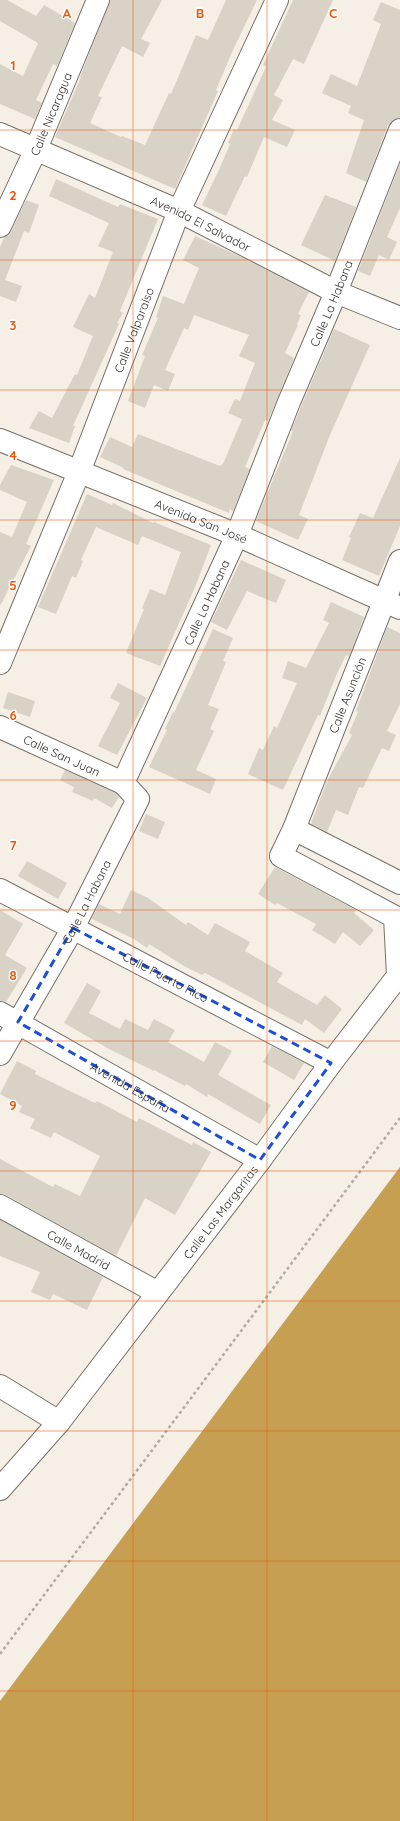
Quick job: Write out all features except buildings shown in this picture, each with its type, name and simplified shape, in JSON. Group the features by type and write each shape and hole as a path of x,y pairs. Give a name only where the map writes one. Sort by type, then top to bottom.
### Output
{"street":[{"name":"Calle Nicaragua","path":"0,226 36,149 98,0"},
{"name":"Calle Valparaíso","path":"0,663 79,472 178,211 277,0"},
{"name":"Calle La Habana","path":"0,1054 9,1018 73,928 138,800 123,783 237,535 289,402 336,292 400,130"},
{"name":"Avenida El Salvador","path":"0,134 178,211 336,292 400,318"},
{"name":"Avenida San José","path":"0,440 237,535 392,605"},
{"name":"Calle Asunción","path":"395,917 281,856 392,605 400,561"},
{"name":"Calle San Juan","path":"0,727 123,783"},
{"path":"294,828 400,883"},
{"name":"Calle Puerto Rico","path":"0,890 331,1063"},
{"name":"Calle Las Margaritas","path":"0,1489 59,1422 260,1160 331,1063 398,976 395,917"},
{"name":"Avenida España","path":"9,1018 260,1160"},
{"name":"Calle Madrid","path":"0,1206 158,1293"},
{"path":"0,1386 59,1422"}],"path":[{"path":"0,1654 400,1118"}],"highlighted area":[{"path":"73,928 331,1063 260,1160 18,1022"}],"shaded area":[{"path":"400,1167 400,1821 0,1821 0,1701"}]}
